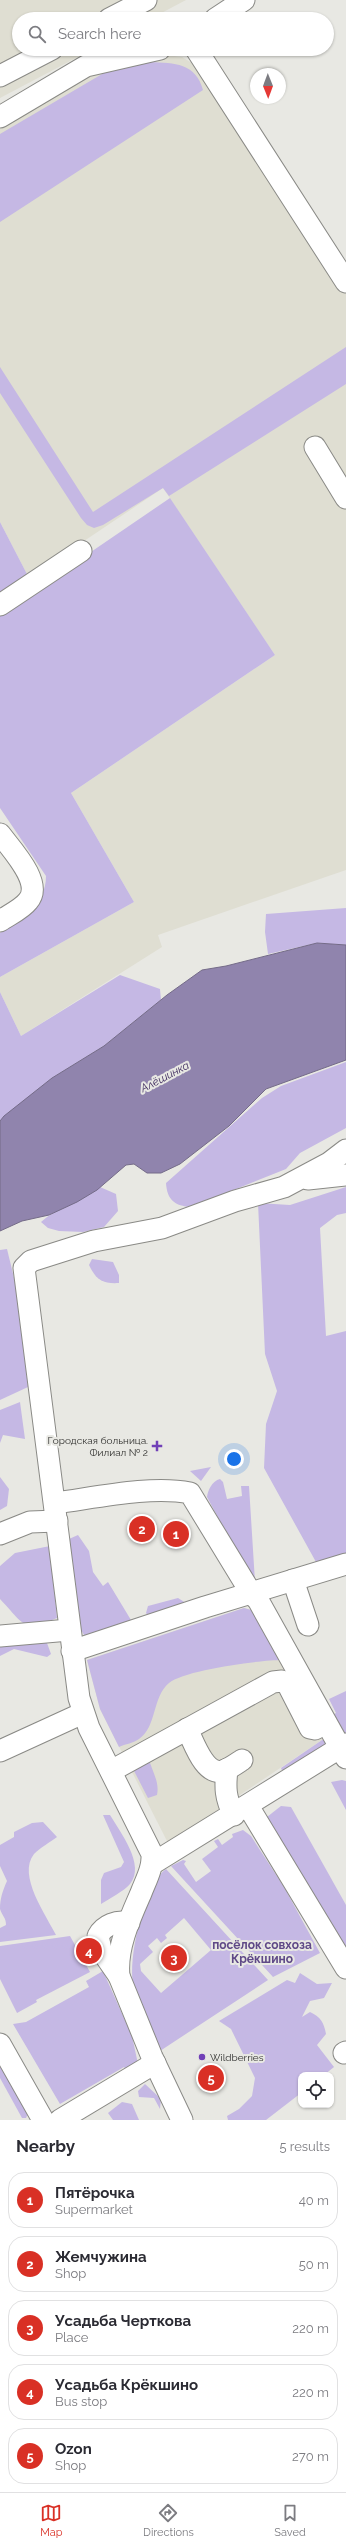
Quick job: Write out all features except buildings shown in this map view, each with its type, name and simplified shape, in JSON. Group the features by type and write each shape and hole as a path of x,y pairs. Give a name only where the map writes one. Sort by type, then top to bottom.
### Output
{"street":[{"path":"123,12 146,0"},
{"path":"226,12 244,0"},
{"path":"0,76 39,56"},
{"path":"0,117 86,66 130,56"},
{"path":"201,56 346,282"},
{"path":"315,447 346,498"},
{"path":"0,605 81,551"},
{"path":"0,834 30,876 33,885 33,893 28,902 0,921"},
{"path":"303,1179 346,1150"},
{"path":"182,2120 155,2063 119,1976 101,1950 98,1936 112,1924 129,1924 152,1864 151,1852 83,1713 69,1630 56,1512 23,1272 26,1264 94,1241 162,1228 303,1179 346,1175"},
{"path":"0,1534 56,1512 126,1494 181,1491 190,1493 251,1593 258,1600 326,1723 344,1750 152,1864"},
{"path":"72,1651 346,1564"},
{"path":"293,1580 308,1625"},
{"path":"0,1636 69,1630"},
{"path":"111,1771 273,1682 282,1681 288,1685 310,1728 315,1729 326,1723"},
{"path":"0,1751 83,1713"},
{"path":"187,1729 208,1768 214,1772 234,1764 225,1790 228,1803 241,1811 346,1968"},
{"path":"0,2044 43,2120"},
{"path":"60,2120 155,2063"}],"shaded area":[{"path":"0,0 186,0 163,12 12,12 12,56 80,56 0,98"},
{"path":"162,56 182,57 197,66 346,294 346,870 158,935 162,947 21,1036 0,992 0,977 134,902 71,793 275,655 163,488 29,578 0,522 0,129 90,71"},
{"path":"151,62 183,66 195,74 200,81 203,90 0,222 0,134 114,67"},
{"path":"346,347 346,384 169,496 163,488 103,525 94,528 87,525 81,518 0,393 0,367 93,512"},
{"path":"170,498 275,655 71,793 134,902 0,977 0,933 24,916 37,903 45,886 46,876 0,808 0,614"},
{"path":"0,522 29,578 0,596"},
{"path":"346,908 346,945 317,943 268,954 265,932 266,914"},
{"path":"120,975 160,989 161,1000 104,1046 52,1078 0,1121 0,992 21,1036"},
{"path":"346,1062 346,1128 300,1153 286,1169 191,1207 180,1205 170,1198 166,1183 262,1098 281,1086"},
{"path":"100,1187 116,1194 118,1211 104,1227 83,1232 59,1231 48,1228 41,1222 47,1217"},
{"path":"346,1187 346,1213 337,1215 320,1228 326,1336 346,1331 346,1554 316,1562 264,1468 266,1424 277,1391 265,1354 258,1203 290,1205"},
{"path":"7,1249 17,1290 28,1387 0,1400 0,1250"},
{"path":"92,1259 113,1262 119,1275 119,1283 104,1282 97,1278 89,1265"},
{"path":"20,1402 25,1439 3,1435 0,1443 0,1410"},
{"path":"211,1467 201,1481 190,1471"},
{"path":"0,1477 9,1489 7,1506 0,1510"},
{"path":"220,1479 223,1482 227,1499 242,1496 241,1486 249,1486 255,1582 252,1581 207,1497 211,1486"},
{"path":"78,1535 89,1551 93,1572 103,1586 108,1582 134,1625 86,1637 83,1634 79,1621 69,1539"},
{"path":"50,1546 57,1618 36,1625 24,1624 0,1599 0,1566 15,1553"},
{"path":"178,1598 189,1605 149,1617 146,1613 148,1606"},
{"path":"244,1608 255,1611 325,1738 168,1843 100,1709 87,1660"},
{"path":"244,1608 255,1611 282,1660 223,1667 177,1678 169,1683 160,1696 152,1720 145,1734 137,1740 119,1747 100,1709 87,1660"},
{"path":"37,1638 47,1643 51,1654 47,1657 14,1649 0,1656 0,1641"},
{"path":"346,1691 345,1736 331,1716 336,1713 329,1699"},
{"path":"325,1738 327,1747 235,1812 236,1804 283,1773 281,1768"},
{"path":"148,1756 158,1790 157,1795 148,1798 131,1765"},
{"path":"342,1780 346,1781 346,1810 331,1782"},
{"path":"281,1806 291,1807 346,1905 346,1949 267,1817"},
{"path":"103,1815 110,1815 120,1830 130,1849 135,1868 134,1876 130,1884 101,1904 101,1880 104,1873 121,1867 124,1862"},
{"path":"43,1822 57,1837 34,1854 30,1863 29,1873 35,1895 56,1935 0,1942 0,1928 6,1925 0,1909 3,1891 7,1881 0,1866 0,1845 14,1837 14,1832 32,1823"},
{"path":"243,1830 251,1836 284,1887 320,1953 273,1977 171,1866 183,1860 186,1861 184,1864 196,1882 211,1871 202,1859 218,1847 214,1841 218,1839 222,1845 233,1837 232,1834"},
{"path":"166,1869 268,1980 160,2051 133,1984 132,1972 135,1940 139,1923 151,1890 158,1877","holes":["184,1918 211,1950 161,1993 141,1971 140,1964 153,1952 148,1946 157,1938 161,1943 167,1938 165,1935"]},
{"path":"70,1936 90,1972 36,2000 37,2002 17,2013 0,1979 0,1946"},
{"path":"103,1971 132,2036 138,2064 129,2074 124,2067 60,2104 13,2024 26,2022 89,1987 86,1981"},
{"path":"300,1973 317,1984 332,1983 324,1998 310,2001 302,2017 310,2012 317,2016 321,2021 326,2034 317,2045 334,2067 328,2072 298,2072 298,2095 266,2120 228,2120 227,2116 239,2109 252,2096 255,2078 231,2029 219,2021 287,1980 295,1983"},
{"path":"0,2060 29,2111 26,2118 22,2118 0,2078"},
{"path":"145,2084 161,2099 160,2109 154,2098 139,2097 138,2091"},
{"path":"122,2102 132,2104 139,2120 113,2120 108,2113"}],"water":[{"name":"Алёшинка","path":"317,943 346,945 346,1060 266,1089 229,1126 180,1164 161,1173 147,1173 134,1164 126,1165 97,1190 77,1202 49,1215 22,1221 0,1231 0,1121 4,1116 52,1078 104,1046 167,995 202,970 226,966"}],"place":[{"name":"Городская больница. Филиал № 2","path":"157,1446"},
{"name":"Жемчужина","path":"142,1529"},
{"name":"Пятёрочка","path":"176,1534"},
{"name":"Усадьба Крёкшино","path":"89,1951"},
{"name":"Усадьба Черткова","path":"174,1958"},
{"name":"Wildberries","path":"202,2057"},
{"name":"Ozon","path":"211,2078"}],"district":[{"name":"посёлок совхоза Крёкшино","path":"262,1952"}]}
